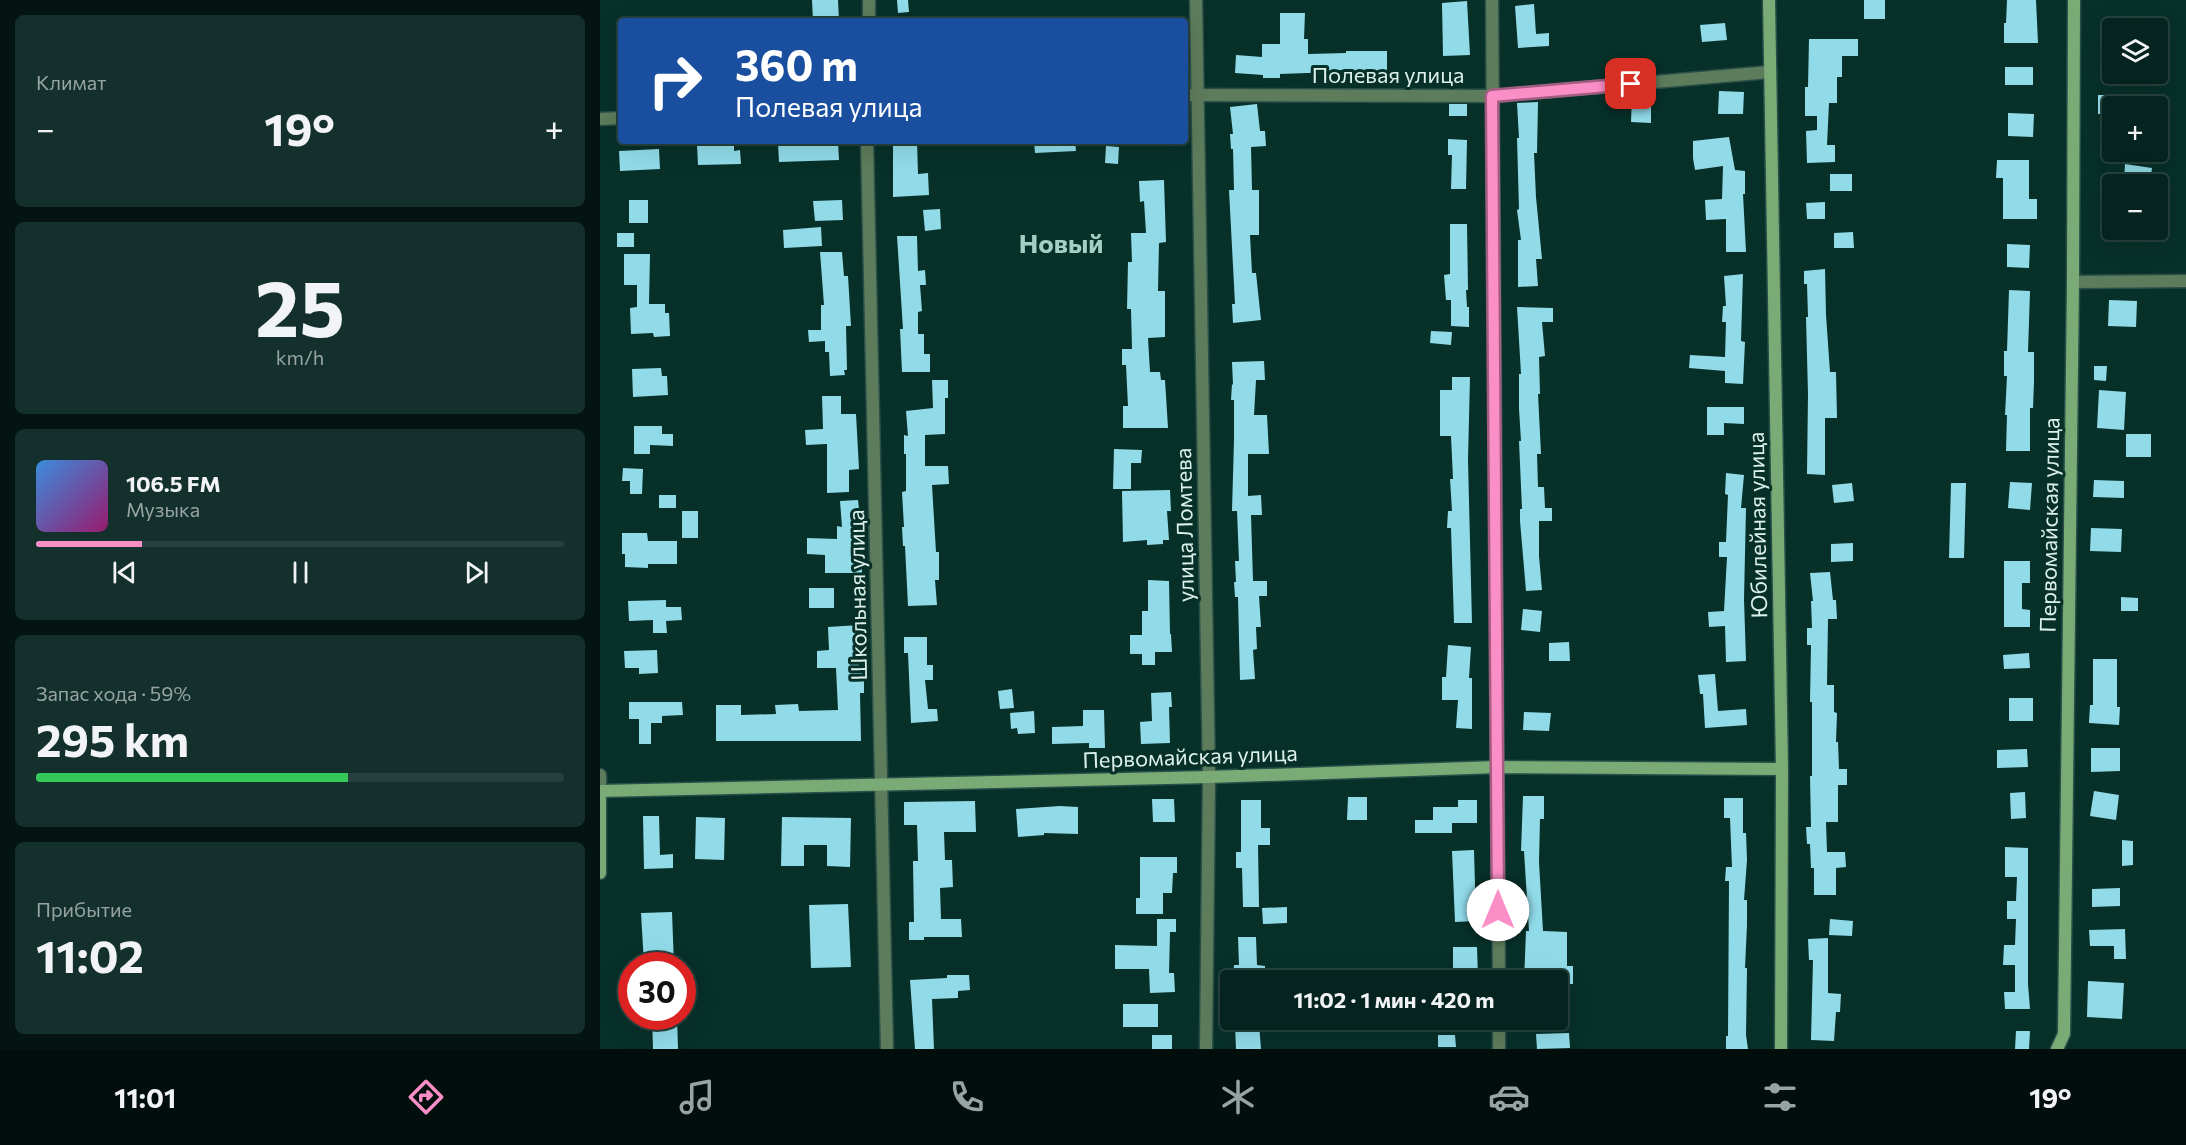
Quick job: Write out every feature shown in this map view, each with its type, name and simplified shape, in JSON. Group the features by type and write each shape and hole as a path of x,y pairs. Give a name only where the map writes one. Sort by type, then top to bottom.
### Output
{"street":[{"path":"869,0 869,18"},
{"name":"улица Ломтева","path":"1196,0 1191,94 1209,777 1206,1049"},
{"path":"1492,0 1498,970"},
{"name":"Юбилейная улица","path":"1769,0 1782,769 1781,1049"},
{"name":"Первомайская улица","path":"2056,1049 2064,1034 2074,0"},
{"name":"Полевая улица","path":"1191,94 1492,96 1770,72"},
{"path":"600,119 618,118"},
{"name":"Школьная улица","path":"867,144 886,1049"},
{"path":"2073,282 2186,281"},
{"name":"Первомайская улица","path":"600,791 1209,777 1497,767 1782,769"},
{"path":"600,775 600,873"},
{"path":"1499,1030 1499,1049"}],"building":[{"path":"812,0 838,0 839,18 813,18"},
{"path":"897,0 908,0 909,12 898,13"},
{"path":"1864,0 1885,0 1885,19 1864,19"},
{"path":"2007,0 2036,0 2038,43 2004,43"},
{"path":"1467,1 1470,55 1443,56 1442,3"},
{"path":"1534,4 1536,34 1549,33 1549,46 1518,48 1515,6"},
{"path":"1280,13 1305,13 1304,39 1308,39 1308,54 1387,51 1387,71 1335,70 1335,72 1280,74 1280,78 1263,78 1263,75 1235,73 1236,55 1262,57 1262,44 1280,44"},
{"path":"1725,23 1727,40 1702,42 1700,25"},
{"path":"1809,39 1858,39 1858,56 1842,56 1842,77 1837,77 1837,103 1829,103 1827,145 1835,145 1835,162 1807,163 1806,131 1817,130 1817,116 1805,116"},
{"path":"2005,67 2033,67 2033,85 2005,85"},
{"path":"1719,91 1744,92 1743,114 1718,114"},
{"path":"2098,95 2125,95 2102,96 2102,114 2098,114"},
{"path":"1632,97 1651,98 1651,123 1631,122"},
{"path":"1538,102 1537,153 1534,153 1542,259 1536,259 1538,286 1518,287 1518,240 1521,240 1517,210 1519,209 1517,138 1519,138 1517,103"},
{"path":"1257,104 1260,131 1265,131 1266,146 1251,147 1252,190 1259,190 1259,235 1250,235 1252,273 1256,273 1261,320 1233,323 1232,304 1235,304 1229,190 1234,190 1230,107"},
{"path":"1449,104 1467,104 1467,116 1449,116"},
{"path":"2008,113 2034,114 2033,137 2008,136"},
{"path":"1729,137 1735,170 1745,171 1745,194 1743,194 1746,252 1726,252 1726,219 1706,220 1705,200 1722,199 1723,166 1695,170 1693,158 1693,141"},
{"path":"1448,139 1467,140 1466,189 1451,189 1452,155 1448,155"},
{"path":"734,144 734,151 740,150 741,164 698,165 697,145"},
{"path":"778,144 838,144 839,160 779,162"},
{"path":"893,144 917,144 918,174 928,173 929,195 893,197"},
{"path":"1034,144 1075,144 1076,151 1035,153"},
{"path":"1106,146 1119,147 1118,164 1105,163"},
{"path":"659,149 660,169 620,171 619,151"},
{"path":"1997,160 2029,160 2029,199 2037,199 2037,219 2003,219 2003,178 1996,178"},
{"path":"2125,164 2152,168 2151,174 2124,174"},
{"path":"1830,174 1852,174 1852,191 1830,191"},
{"path":"1164,180 1166,242 1159,243 1158,291 1165,291 1165,337 1148,338 1150,372 1160,372 1161,380 1165,380 1168,428 1123,428 1123,406 1128,406 1126,365 1122,365 1122,349 1132,349 1131,309 1127,309 1128,262 1132,262 1131,233 1146,233 1144,201 1140,202 1139,181"},
{"path":"629,200 648,200 648,223 629,223"},
{"path":"842,200 843,220 815,221 813,201"},
{"path":"1825,202 1825,219 1807,219 1806,203"},
{"path":"940,209 941,229 925,231 923,210"},
{"path":"1450,224 1467,224 1468,290 1466,290 1469,327 1451,326 1451,300 1446,300 1444,275 1450,274"},
{"path":"821,227 822,246 784,248 783,230"},
{"path":"1853,232 1854,248 1834,248 1834,233"},
{"path":"617,233 634,233 634,247 617,247"},
{"path":"897,236 917,236 918,271 925,270 926,285 920,285 922,311 918,312 918,334 924,334 924,354 930,354 930,372 902,372 900,329 903,329"},
{"path":"2007,244 2030,245 2029,268 2007,267"},
{"path":"820,252 842,252 844,276 848,276 851,326 846,326 847,370 844,370 845,375 830,376 829,352 825,352 825,341 809,342 808,330 821,330 821,305 824,305"},
{"path":"624,254 650,254 649,304 665,304 665,313 669,313 670,336 654,337 653,333 631,334 630,308 637,307 637,285 624,285"},
{"path":"1825,269 1830,372 1836,372 1837,418 1825,418 1825,475 1807,474 1806,317 1808,317 1807,284 1804,284 1804,271"},
{"path":"1743,274 1741,341 1745,342 1743,384 1725,383 1725,371 1689,368 1690,355 1725,357 1726,322 1722,322 1723,306 1726,306 1724,276"},
{"path":"2009,290 2030,291 2028,352 2034,352 2034,382 2033,408 2030,408 2030,451 2006,451 2007,376 2004,376 2004,351 2007,351"},
{"path":"2109,300 2137,301 2136,327 2108,326"},
{"path":"1517,307 1553,308 1553,322 1542,322 1545,356 1539,357 1541,454 1537,454 1538,487 1544,487 1545,508 1552,508 1552,521 1539,521 1542,590 1526,591 1520,521 1520,509 1522,509 1519,374 1521,374"},
{"path":"1431,331 1452,332 1451,345 1430,343"},
{"path":"1264,361 1265,380 1256,380 1254,415 1267,415 1269,454 1248,454 1248,496 1261,495 1262,515 1251,515 1253,581 1267,581 1267,596 1259,596 1261,627 1256,627 1257,649 1253,650 1255,679 1240,680 1238,597 1235,597 1234,582 1236,582 1235,561 1239,561 1237,511 1232,511 1234,400 1231,400 1232,362"},
{"path":"2094,366 2107,366 2106,381 2094,380"},
{"path":"661,368 662,376 667,376 668,395 633,397 632,369"},
{"path":"1452,377 1470,377 1468,460 1472,623 1454,623 1451,528 1447,528 1448,511 1452,511 1451,436 1440,436 1440,390 1452,390"},
{"path":"932,380 948,380 948,398 945,398 945,434 925,435 925,466 948,466 949,484 932,485 936,552 939,552 939,580 935,580 937,605 908,606 902,527 904,527 902,492 906,491 904,435 908,436 906,411 933,408"},
{"path":"2099,390 2126,392 2124,430 2097,428"},
{"path":"822,396 841,396 841,414 856,414 859,469 849,470 849,492 827,493 827,444 806,445 805,430 823,429"},
{"path":"1707,407 1744,407 1744,424 1724,423 1724,435 1707,435"},
{"path":"634,426 662,426 662,434 673,434 673,446 650,445 650,454 634,454"},
{"path":"2126,434 2151,434 2151,457 2126,457"},
{"path":"1114,449 1142,450 1141,463 1131,463 1131,489 1113,489"},
{"path":"623,468 643,469 642,494 630,494 630,481 622,481"},
{"path":"1726,473 1744,475 1741,508 1746,508 1744,599 1746,661 1726,662 1725,626 1709,627 1708,612 1724,611 1727,557 1719,557 1719,542 1726,542 1728,495 1725,494"},
{"path":"2094,480 2124,481 2124,498 2093,497"},
{"path":"2010,482 2032,483 2030,510 2008,508"},
{"path":"1852,483 1854,501 1834,503 1832,485"},
{"path":"1951,483 1966,483 1964,558 1949,558"},
{"path":"1170,490 1171,511 1167,511 1169,540 1163,540 1163,544 1147,545 1147,540 1123,542 1122,491"},
{"path":"659,495 676,495 676,508 659,508"},
{"path":"858,500 862,573 825,573 825,555 807,554 807,538 837,539 837,526 842,527 840,501"},
{"path":"682,511 698,511 698,538 682,538"},
{"path":"2091,528 2122,529 2121,552 2090,551"},
{"path":"622,533 647,533 648,541 677,541 677,564 648,564 648,568 625,567 625,554 622,554"},
{"path":"1853,543 1853,561 1831,562 1831,544"},
{"path":"2004,561 2030,561 2030,583 2022,583 2022,609 2030,610 2030,627 2004,627"},
{"path":"1830,572 1833,600 1836,600 1837,619 1828,619 1827,685 1834,685 1839,769 1847,769 1847,785 1838,785 1838,822 1826,822 1827,852 1845,852 1846,867 1836,868 1836,895 1814,895 1814,868 1811,868 1810,844 1807,844 1806,827 1811,827 1810,776 1812,776 1811,645 1807,645 1807,628 1812,628 1811,601 1813,601 1810,573"},
{"path":"1148,580 1169,581 1172,652 1155,652 1155,665 1142,665 1142,654 1130,654 1130,635 1142,635 1142,611 1148,611"},
{"path":"809,588 834,588 834,608 809,608"},
{"path":"2121,597 2138,598 2138,611 2121,611"},
{"path":"666,600 666,607 681,607 682,620 666,621 667,633 653,633 653,620 629,621 628,601"},
{"path":"1523,609 1542,611 1540,632 1521,630"},
{"path":"859,625 859,672 864,671 864,693 860,693 861,741 716,741 716,705 741,705 741,715 776,714 775,705 798,704 799,711 838,710 836,668 817,668 817,651 829,650 828,627"},
{"path":"904,637 927,637 927,665 933,665 933,680 925,680 928,709 937,709 938,721 911,723 908,653 904,653"},
{"path":"1569,642 1570,661 1549,661 1549,643"},
{"path":"1448,645 1471,647 1469,678 1472,678 1472,729 1456,728 1458,700 1442,700 1442,677 1446,677"},
{"path":"657,650 658,673 639,674 639,668 625,668 624,651"},
{"path":"2029,653 2030,668 2004,669 2003,655"},
{"path":"2093,659 2117,659 2119,725 2089,723 2090,705 2093,705"},
{"path":"1715,674 1718,711 1746,709 1747,725 1705,728 1703,694 1700,694 1698,675"},
{"path":"1012,689 1014,708 1000,709 998,691"},
{"path":"1171,692 1170,743 1141,744 1140,722 1152,721 1151,693"},
{"path":"2009,698 2033,698 2033,721 2009,721"},
{"path":"629,702 682,702 683,715 662,716 662,723 651,723 651,744 639,744 639,719 629,719"},
{"path":"1083,710 1104,710 1105,748 1089,748 1089,743 1052,744 1052,727 1083,726"},
{"path":"1034,711 1035,733 1018,734 1017,728 1011,729 1010,713"},
{"path":"1524,712 1551,713 1549,731 1523,730"},
{"path":"2091,748 2120,748 2120,771 2091,772"},
{"path":"2027,749 2028,767 1997,768 1997,750"},
{"path":"2094,791 2119,795 2116,820 2090,816"},
{"path":"2025,792 2026,818 2011,819 2010,793"},
{"path":"1523,796 1544,796 1544,819 1540,819 1539,862 1543,931 1567,932 1567,966 1573,966 1573,984 1568,984 1568,970 1524,970 1526,931 1529,931 1524,851 1521,851"},
{"path":"1348,797 1367,797 1367,820 1347,820"},
{"path":"1724,798 1743,798 1743,833 1746,833 1747,860 1744,900 1747,900 1745,968 1747,968 1746,1035 1748,1049 1726,1049 1729,881 1725,881 1726,867 1732,867 1730,818 1724,818"},
{"path":"1152,799 1174,799 1175,822 1153,822"},
{"path":"1241,800 1261,800 1261,828 1270,828 1270,845 1258,845 1259,907 1243,907 1242,868 1236,868 1236,852 1241,852"},
{"path":"1458,800 1477,800 1477,823 1452,823 1452,833 1415,833 1415,820 1433,820 1433,807 1458,807"},
{"path":"975,801 976,832 944,832 945,860 952,860 953,887 940,888 941,919 961,919 962,937 924,937 924,940 909,940 909,922 914,922 913,861 918,861 917,825 904,825 904,802"},
{"path":"1078,807 1078,834 1044,833 1044,835 1018,837 1016,809"},
{"path":"643,816 659,816 660,855 673,854 673,868 644,869"},
{"path":"696,817 725,818 724,860 695,859"},
{"path":"782,817 851,818 850,867 827,866 827,845 804,845 804,866 781,866"},
{"path":"2122,840 2133,841 2133,865 2122,866"},
{"path":"2005,847 2028,848 2030,1009 2005,1009 2004,992 2015,992 2015,965 2003,965 2004,945 2015,945 2016,919 2007,919 2007,901 2016,901 2017,877 2005,877"},
{"path":"1474,850 1476,921 1455,922 1452,851"},
{"path":"1140,857 1177,857 1177,873 1173,873 1172,893 1163,893 1163,914 1136,914 1136,898 1140,898"},
{"path":"2120,888 2120,906 2092,907 2092,889"},
{"path":"848,904 851,967 811,968 809,905"},
{"path":"1287,907 1287,923 1263,924 1262,908"},
{"path":"672,912 673,952 643,952 641,913"},
{"path":"1157,919 1176,919 1176,932 1170,932 1169,973 1174,973 1175,992 1150,993 1149,969 1115,969 1115,945 1157,946"},
{"path":"1830,919 1853,921 1852,936 1829,935"},
{"path":"2125,929 2126,959 2114,959 2114,946 2090,946 2089,930"},
{"path":"1238,937 1256,937 1257,965 1265,966 1265,970 1234,970 1234,965 1239,965"},
{"path":"1828,938 1828,993 1841,994 1840,1012 1836,1012 1834,1041 1811,1040 1813,960 1809,960 1808,939"},
{"path":"1453,947 1477,947 1478,970 1453,970"},
{"path":"947,975 969,975 970,990 958,991 958,998 932,999 934,1049 915,1049 910,980 947,978"},
{"path":"2088,981 2124,983 2122,1019 2087,1017"},
{"path":"1123,1004 1158,1004 1158,1027 1123,1027"},
{"path":"652,1030 677,1030 678,1049 653,1049"},
{"path":"1235,1030 1259,1030 1261,1049 1236,1049"},
{"path":"2016,1031 2030,1031 2029,1049 2015,1049"},
{"path":"1569,1033 1570,1048 1537,1049 1536,1034"},
{"path":"1152,1035 1172,1035 1172,1049 1152,1049"},
{"path":"1438,1035 1455,1035 1456,1047 1438,1047"}],"district":[{"name":"Новый","path":"1061,242"}],"route":[{"path":"1498,910 1492,96 1631,84"}]}
